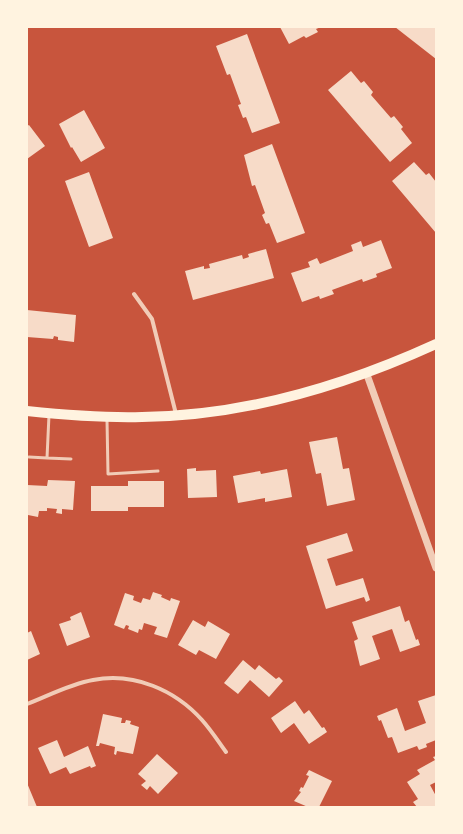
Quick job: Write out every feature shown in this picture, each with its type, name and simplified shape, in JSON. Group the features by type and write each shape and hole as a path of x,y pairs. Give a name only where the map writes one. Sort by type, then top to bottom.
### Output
{"main road":[{"path":"27,411 141,418 227,409 286,398 366,372 436,344"}],"street":[{"path":"134,294 152,319 176,415"},
{"path":"366,372 436,568"},
{"path":"27,704 67,688 93,680 121,678 136,681 157,687 178,698 202,720 226,752"}],"lane":[{"path":"47,458 50,413"},
{"path":"107,416 108,474 158,471"},
{"path":"29,457 71,459"}],"building":[{"path":"280,27 321,27 316,29 318,32 306,38 304,36 289,44"},
{"path":"395,27 436,27 436,59"},
{"path":"247,34 280,123 252,133 246,117 243,118 238,105 241,104 230,74 227,75 216,46"},
{"path":"351,71 361,83 364,81 373,92 371,95 391,118 394,116 403,127 401,129 412,143 390,162 328,90"},
{"path":"84,110 105,148 81,162 72,147 71,148 59,124"},
{"path":"29,125 45,146 27,159 27,126"},
{"path":"272,144 305,233 277,243 269,223 266,224 262,215 265,213 255,185 252,186 244,155"},
{"path":"414,162 426,175 429,173 436,182 436,233 392,181"},
{"path":"89,172 113,238 89,247 65,181"},
{"path":"381,240 392,268 376,274 377,277 363,282 362,279 332,290 334,294 320,299 319,296 302,302 291,273 310,267 308,262 317,258 320,264 353,251 351,245 361,241 363,247"},
{"path":"266,249 274,278 193,300 185,271 204,266 204,269 210,268 209,264 242,255 243,259 249,257 248,254"},
{"path":"27,310 76,315 74,342 58,340 58,337 54,336 53,339 27,337"},
{"path":"337,437 343,469 349,468 355,500 327,506 321,473 316,474 309,442"},
{"path":"196,468 196,471 216,470 217,497 188,498 187,469"},
{"path":"287,469 292,497 265,502 265,498 238,503 233,476 260,471 261,474"},
{"path":"48,480 75,481 73,510 62,509 62,514 56,513 57,509 47,508 47,511 39,511 38,517 28,515 27,485 47,486"},
{"path":"128,481 164,481 164,507 128,507 128,511 91,511 91,486 128,486"},
{"path":"347,533 353,551 327,559 336,586 363,578 370,600 366,602 364,597 326,609 306,546"},
{"path":"153,592 162,595 161,597 170,601 171,598 180,601 167,638 154,634 157,627 144,623 142,630 139,629 138,633 128,629 129,626 126,625 124,629 114,625 125,593 134,596 133,600 141,603 143,598 150,600"},
{"path":"400,606 405,622 409,620 416,640 418,639 420,645 400,652 392,629 372,636 380,659 360,666 354,641 358,639 352,622"},
{"path":"81,612 90,637 67,646 59,624 71,620 70,617"},
{"path":"193,620 205,627 208,621 230,634 216,659 199,650 196,655 178,645"},
{"path":"31,631 40,654 27,660 27,633"},
{"path":"243,660 255,670 259,665 276,679 279,677 283,681 269,697 250,680 238,694 224,683"},
{"path":"436,695 436,740 426,744 427,747 419,750 417,746 398,753 392,737 388,738 381,720 379,721 377,716 397,708 405,731 426,723 418,701"},
{"path":"295,701 304,714 309,710 322,728 324,727 327,732 309,744 294,723 281,733 271,718"},
{"path":"103,714 122,718 121,723 125,723 126,720 131,721 130,724 139,727 133,754 117,751 116,755 114,754 115,747 100,743 99,746 96,746"},
{"path":"57,740 64,757 88,746 96,766 91,768 90,766 70,774 66,767 50,774 38,748"},
{"path":"157,754 178,773 158,794 150,786 147,790 141,785 146,781 138,774"},
{"path":"436,756 436,782 430,785 436,796 436,807 417,807 413,802 418,799 407,782 420,774 417,770 435,760 433,757"},
{"path":"309,770 332,781 319,807 308,807 294,801 301,792 299,791 301,787 303,788 309,776 306,775"},
{"path":"27,783 37,807 27,807"}]}
